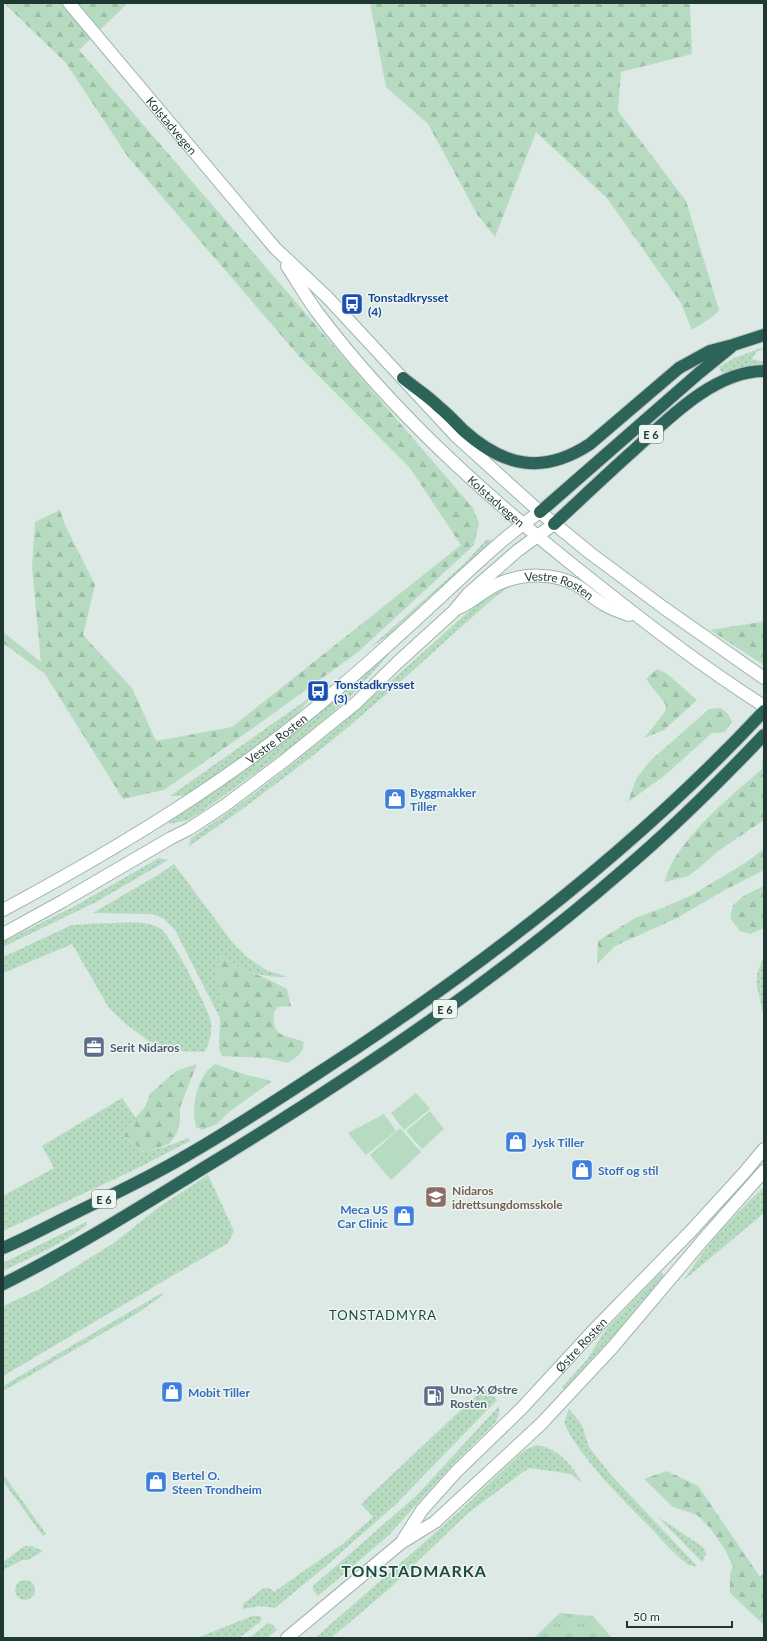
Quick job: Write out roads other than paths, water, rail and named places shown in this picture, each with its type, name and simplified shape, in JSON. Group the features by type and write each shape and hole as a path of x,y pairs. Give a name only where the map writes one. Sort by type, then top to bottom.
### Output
{"highway":[{"name":"E 6","path":"403,378 439,406 464,431 493,452 528,464 551,463 572,455 590,444 684,364 710,350 733,345 764,335"},
{"name":"E 6","path":"540,512 733,345"},
{"name":"E 6","path":"554,524 694,398 731,379 744,374 764,371"},
{"name":"E 6","path":"3,1248 182,1158 256,1114 397,1021 483,959 580,883 656,818 735,742 764,711"},
{"name":"E 6","path":"3,1284 42,1264 158,1195 309,1102 408,1036 528,948 585,903 667,831 764,735"}],"main road":[{"name":"Kolstadvegen","path":"69,3 275,248 327,297 456,436 540,512 590,553 664,608 764,678"},
{"name":"Kolstadvegen","path":"275,248 317,312 372,380 432,444 493,500 643,621 697,661 764,706"},
{"name":"Vestre Rosten","path":"3,910 72,873 116,847 210,787 269,744 339,688 522,524 540,512"},
{"name":"Vestre Rosten","path":"3,934 189,829 224,806 284,762 356,704 397,663 453,612 468,594 509,557 554,524"},
{"name":"Vestre Rosten","path":"453,612 475,600 497,584 523,576 534,576 563,579 577,586 603,604 643,621"},
{"name":"Østre Rosten","path":"401,1543 422,1510 456,1472 527,1403 593,1331 691,1231 764,1149"},
{"name":"Østre Rosten","path":"287,1638 401,1543 435,1522 546,1419 612,1348 703,1240 764,1171"}],"place":[{"name":"Tonstadkrysset (4)","path":"352,304"},
{"name":"Tonstadkrysset (3)","path":"318,691"},
{"name":"Byggmakker Tiller","path":"395,799"},
{"name":"Serit Nidaros","path":"94,1047"},
{"name":"Jysk Tiller","path":"516,1142"},
{"name":"Stoff og stil","path":"582,1170"},
{"name":"Nidaros idrettsungdomsskole","path":"436,1197"},
{"name":"Meca US Car Clinic","path":"404,1216"},
{"name":"Mobit Tiller","path":"172,1392"},
{"name":"Uno-X Østre Rosten","path":"434,1396"},
{"name":"Bertel O. Steen Trondheim","path":"156,1482"}],"district":[{"name":"TONSTADMYRA","path":"383,1315"},
{"name":"TONSTADMARKA","path":"414,1570"}]}
